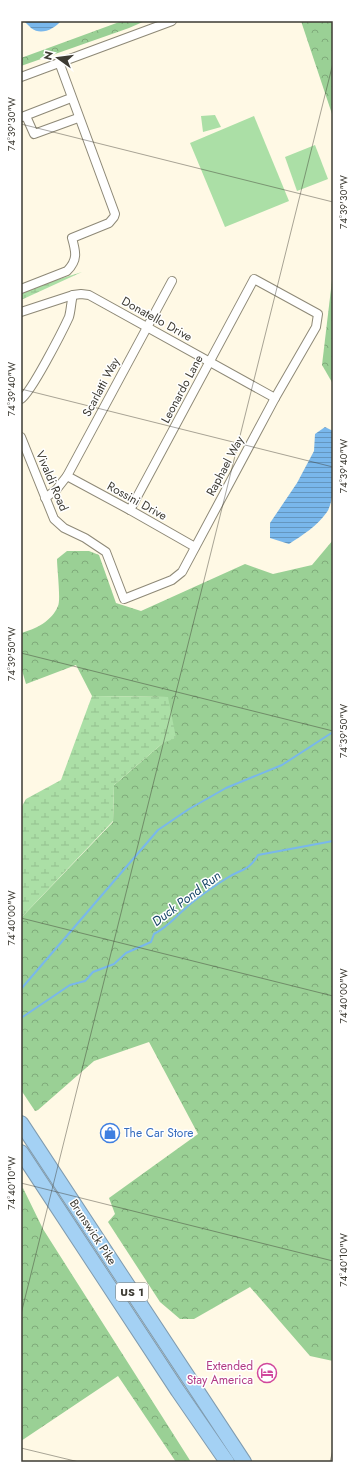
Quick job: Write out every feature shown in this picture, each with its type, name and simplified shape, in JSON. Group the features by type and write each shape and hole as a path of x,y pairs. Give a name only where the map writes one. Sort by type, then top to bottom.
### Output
{"highway":[{"name":"Brunswick Pike","path":"21,1122 244,1462"},
{"name":"Brunswick Pike","path":"21,1152 226,1462"},
{"path":"178,1391 204,1444 216,1462"}],"street":[{"path":"21,77 172,21"},
{"path":"21,289 67,271 72,267 75,260 75,250 72,238 110,223 114,218 114,214 59,62"},
{"path":"71,98 24,117 34,134 78,118"},
{"name":"Raphael Way","path":"124,599 172,580 182,572 275,398 316,327 318,314 254,279"},
{"name":"Leonardo Lane","path":"130,510 254,279"},
{"name":"Scarlatti Way","path":"45,498 56,490 67,476 172,281"},
{"path":"21,399 34,383 69,315 73,295"},
{"name":"Donatello Drive","path":"21,312 73,295 89,295 275,398"},
{"name":"Vivaldi Road","path":"21,437 54,519 64,528 85,538 106,552 124,599"},
{"name":"Rossini Drive","path":"67,476 195,547"}],"green space":[{"path":"122,21 145,21 21,66 21,58"},
{"path":"301,21 333,21 333,117"},
{"path":"215,115 221,127 203,132 201,116"},
{"path":"254,116 289,201 225,227 190,143"},
{"path":"315,145 328,179 297,191 285,157"},
{"path":"82,272 21,300 21,291"},
{"path":"333,272 333,384 322,365"},
{"path":"333,540 333,1361 310,1356 250,1287 194,1319 180,1319 160,1302 108,1222 115,1214 109,1198 198,1134 149,1042 94,1061 38,1110 35,1111 21,1090 21,918 113,822 114,785 163,743 168,697 92,696 76,665 26,684 21,667 21,633 43,624 52,616 58,606 57,559 67,551 89,551 99,555 116,603 141,611 245,564 273,574 312,565"},
{"path":"92,696 168,697 176,738 163,743 114,785 113,821 21,918 21,808 26,799 61,780"},
{"path":"23,1188 43,1229 191,1462 176,1462 118,1376 21,1441 21,1190"}],"water":[{"path":"24,21 61,21 51,29 39,31 31,28"},
{"path":"325,427 333,431 334,473 332,496 327,512 305,534 289,544 270,538 270,523 297,483 314,451 315,434"}],"waterway":[{"path":"21,989 158,830 189,809 226,788 282,765 333,732"},
{"name":"Duck Pond Run","path":"21,1018 70,985 85,981 93,972 114,964 126,953 151,942 154,934 168,925 196,899 227,878 248,867 258,855 333,841"}],"place":[{"name":"The Car Store","path":"110,1133"},
{"name":"Extended Stay America","path":"267,1373"}]}
